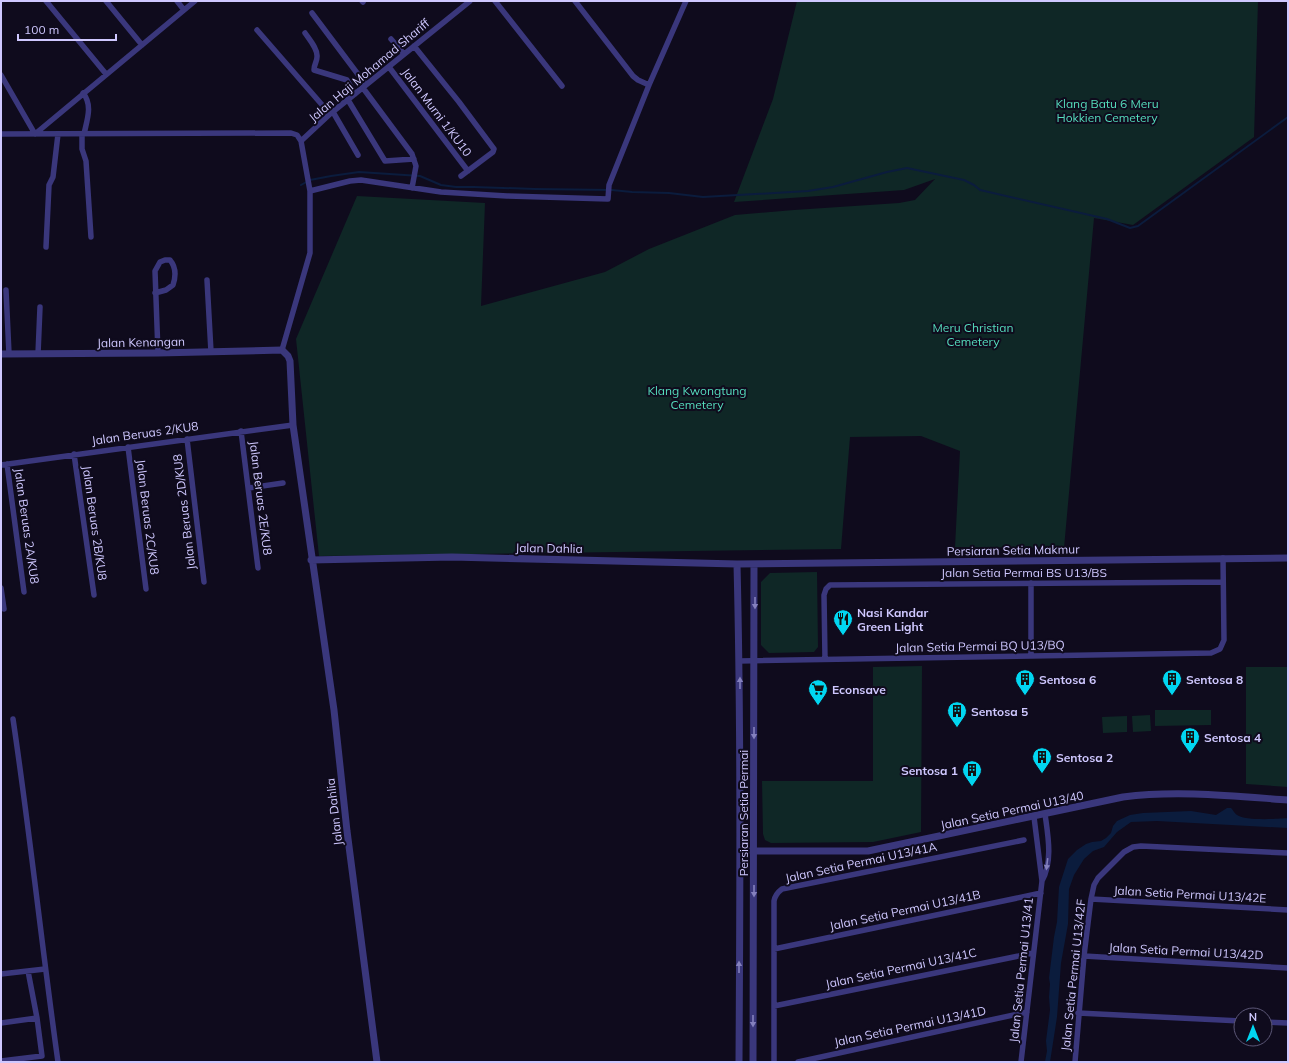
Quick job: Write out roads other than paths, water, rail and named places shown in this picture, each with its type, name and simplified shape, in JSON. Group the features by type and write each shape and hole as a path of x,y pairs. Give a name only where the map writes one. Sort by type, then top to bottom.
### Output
{"street":[{"path":"46,1 106,74"},
{"path":"106,1 142,45"},
{"path":"177,1 184,10"},
{"path":"35,134 195,1"},
{"name":"Jalan Haji Mohamad Shariff","path":"301,141 332,113 470,1"},
{"path":"495,1 562,86"},
{"path":"575,1 633,76 649,85"},
{"path":"310,191 350,181 361,180 456,193 608,199 609,185 649,85 686,1"},
{"path":"312,13 411,153 416,166 412,188"},
{"path":"257,30 332,113 358,155"},
{"path":"305,33 317,54 314,70 347,80 355,94"},
{"path":"391,39 404,54"},
{"path":"414,46 494,148 493,152 461,176"},
{"name":"Jalan Murni 1/KU10","path":"389,67 468,171"},
{"path":"1,76 35,134"},
{"path":"83,93 89,104 89,114 83,134 82,149 86,162 88,213 91,237"},
{"path":"348,100 385,161 414,159"},
{"path":"1,134 290,133 297,135 301,141 310,191 310,253 282,350"},
{"path":"46,247 49,185 53,177 58,134"},
{"path":"155,293 166,290 173,285 174,266 170,260 160,262 155,271 155,293 158,353"},
{"path":"207,280 211,352"},
{"path":"5,354 6,290"},
{"path":"38,354 40,308"},
{"name":"Jalan Kenangan","path":"5,354 158,353 282,350"},
{"name":"Jalan Dahlia","path":"282,350 288,356 290,361 293,424 311,560 334,710 347,831 377,1062"},
{"name":"Jalan Beruas 2/KU8","path":"4,464 293,424"},
{"name":"Jalan Beruas 2E/KU8","path":"241,431 258,568"},
{"name":"Jalan Beruas 2D/KU8","path":"187,439 204,582"},
{"name":"Jalan Beruas 2C/KU8","path":"128,447 146,589"},
{"name":"Jalan Beruas 2B/KU8","path":"74,454 94,595"},
{"name":"Jalan Beruas 2A/KU8","path":"4,464 24,592"},
{"path":"248,488 283,483"},
{"name":"Jalan Dahlia","path":"311,560 452,557 738,564"},
{"path":"1223,558 1223,582"},
{"name":"Persiaran Setia Makmur","path":"738,564 1288,558"},
{"name":"Persiaran Setia Permai","path":"738,564 740,851 739,1062"},
{"name":"Persiaran Setia Permai","path":"753,1062 754,564"},
{"name":"Jalan Setia Permai BS U13/BS","path":"825,659 824,595 826,589 830,585 1223,582"},
{"name":"Jalan Setia Permai BQ U13/BQ","path":"739,661 1211,653 1220,649 1224,640 1223,582"},
{"path":"1031,583 1031,656"},
{"path":"1,588 4,609"},
{"path":"13,718 28,819 45,969 58,1062"},
{"name":"Jalan Setia Permai U13/40","path":"740,851 868,851 1034,817 1122,797 1146,794 1288,800"},
{"name":"Jalan Setia Permai U13/41","path":"1042,881 1046,874 1049,848 1045,814"},
{"name":"Jalan Setia Permai U13/41","path":"1021,1062 1042,881 1034,817"},
{"name":"Jalan Setia Permai U13/41A","path":"774,1062 774,901 775,896 782,889 1024,840"},
{"name":"Jalan Setia Permai U13/42F","path":"1075,1062 1084,956 1094,885 1098,878 1124,852 1133,847 1141,846 1288,853"},
{"name":"Jalan Setia Permai U13/41B","path":"774,949 1040,893"},
{"name":"Jalan Setia Permai U13/42E","path":"1091,899 1288,910"},
{"name":"Jalan Setia Permai U13/41C","path":"774,1006 1033,953"},
{"name":"Jalan Setia Permai U13/42D","path":"1084,956 1288,968"},
{"path":"1,974 45,969"},
{"path":"1,1061 42,1056 37,1018 28,971"},
{"name":"Jalan Setia Permai U13/41D","path":"798,1062 1027,1012"},
{"path":"1078,1013 1233,1021"},
{"path":"1,1023 37,1018"},
{"path":"1273,1022 1288,1023"}],"water":[{"path":"1227,808 1231,808 1241,817 1247,818 1288,818 1288,828 1157,821 1131,822 1117,832 1104,847 1093,851 1084,859 1074,875 1069,889 1068,924 1061,963 1057,1017 1050,1062 1045,1062 1050,1010 1049,978 1057,922 1059,887 1068,859 1086,844 1101,841 1106,838 1111,833 1113,826 1117,821 1130,815 1191,811 1216,815"}],"waterway":[{"path":"301,185 310,180 359,172 420,176 441,185 456,187 612,190 669,193 703,197 808,191 833,187 907,168 964,180 980,190 1107,219 1130,228 1138,226 1288,117"}],"place":[{"name":"Nasi Kandar Green Light","path":"843,636"},
{"name":"Sentosa 6","path":"1025,696"},
{"name":"Sentosa 8","path":"1172,696"},
{"name":"Econsave","path":"818,706"},
{"name":"Sentosa 5","path":"957,728"},
{"name":"Sentosa 4","path":"1190,754"},
{"name":"Sentosa 2","path":"1042,774"},
{"name":"Sentosa 1","path":"972,787"}],"park label":[{"name":"Klang Batu 6 Meru Hokkien Cemetery","path":"1107,110"},
{"name":"Meru Christian Cemetery","path":"973,334"},
{"name":"Klang Kwongtung Cemetery","path":"697,397"}]}
